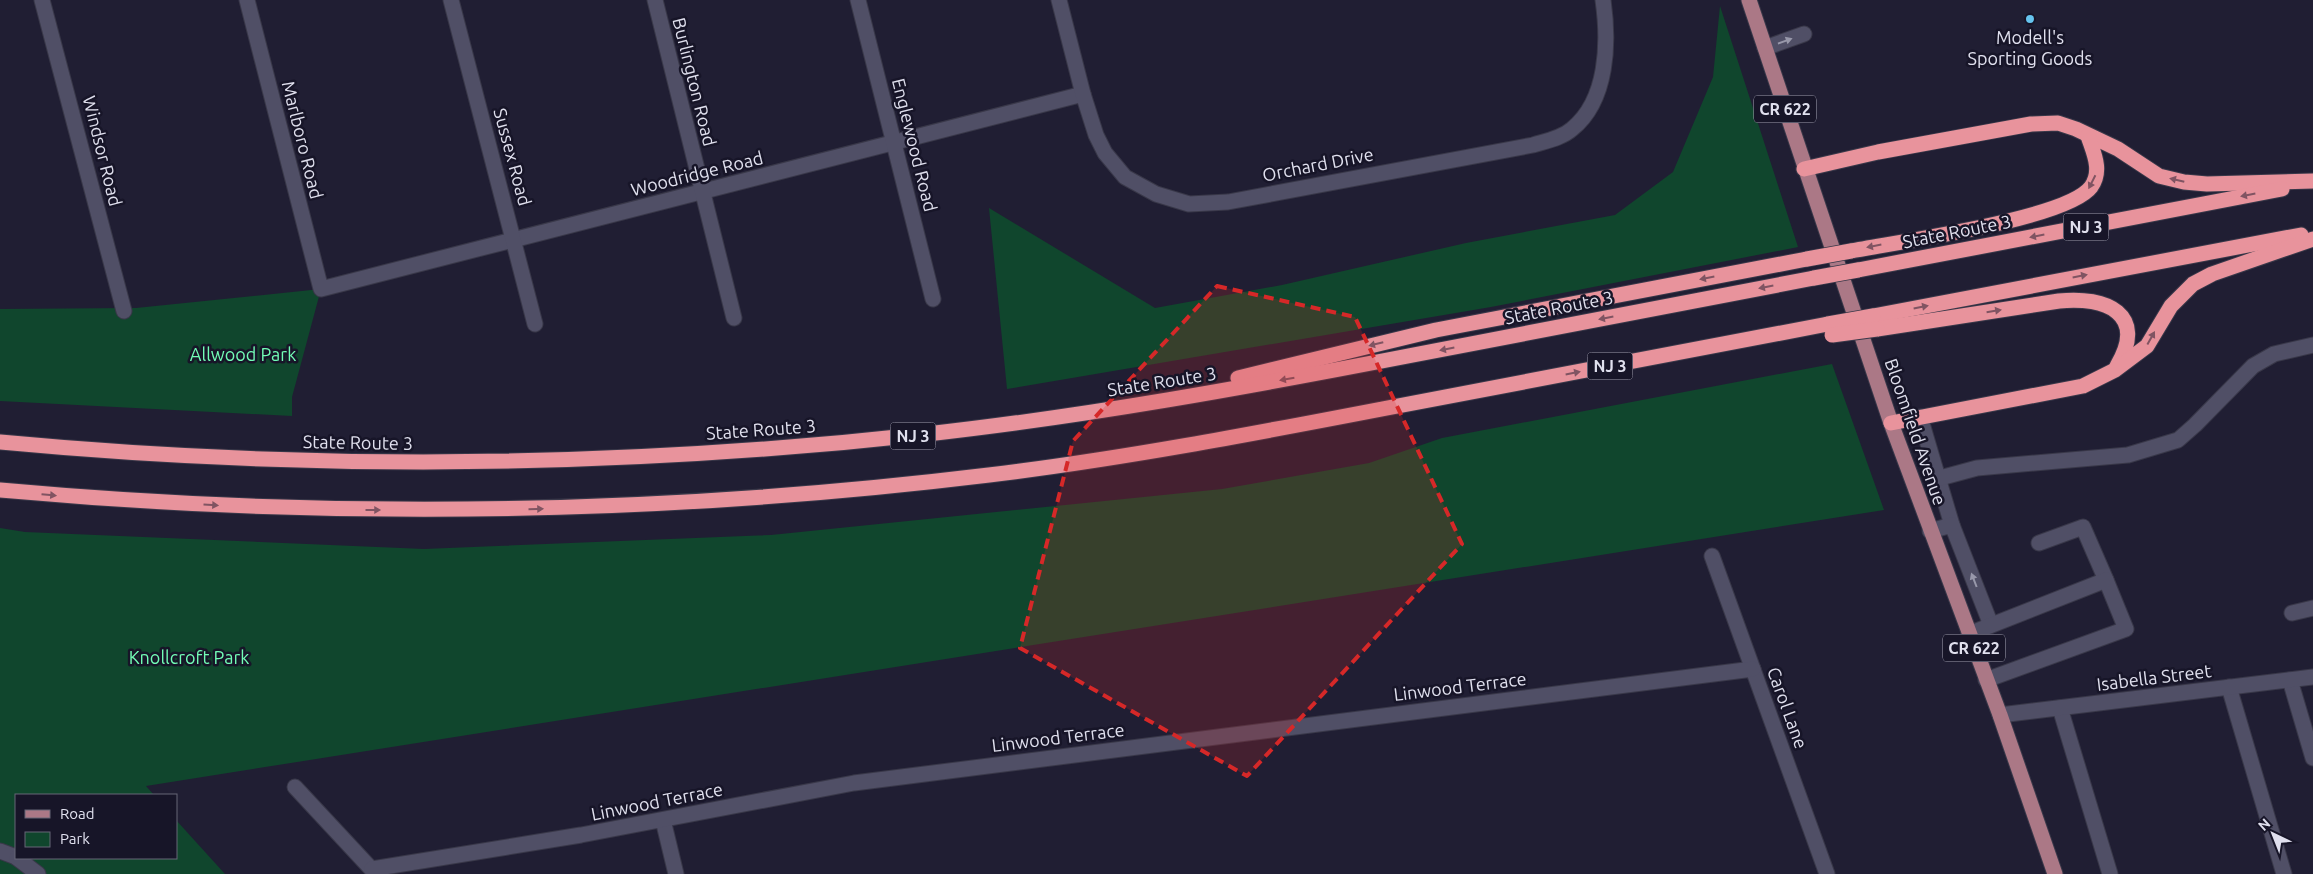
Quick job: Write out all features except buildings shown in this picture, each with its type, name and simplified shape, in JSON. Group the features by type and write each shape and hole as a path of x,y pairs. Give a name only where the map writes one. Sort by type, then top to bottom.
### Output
{"highway":[{"path":"1804,169 1878,152 2031,124 2058,123 2076,129 2118,149 2160,176 2184,182 2207,184 2313,182"},
{"path":"1114,409 1436,330 2032,216 2078,199 2092,186 2097,172 2096,159 2088,136"},
{"name":"State Route 3","path":"0,442 234,459 423,462 675,455 819,445 971,429 1114,409 1308,375 2313,182"},
{"path":"1875,322 2313,232"},
{"path":"1891,423 2083,386 2115,370 2147,346 2171,306 2193,284 2212,274 2313,239"},
{"path":"1875,322 2058,301 2088,300 2101,302 2111,307 2127,323 2129,331 2126,351 2115,370"},
{"name":"NJ 3","path":"0,490 198,505 370,510 606,507 787,496 994,475 1174,448 1695,350 1875,322"}],"main road":[{"name":"Bloomfield Avenue","path":"1749,0 1804,169 1891,423 2000,715 2055,874"}],"street":[{"name":"Windsor Road","path":"42,0 124,311"},
{"name":"Marlboro Road","path":"247,0 320,290"},
{"name":"Sussex Road","path":"451,0 535,324"},
{"name":"Burlington Road","path":"655,0 734,318"},
{"name":"Englewood Road","path":"858,0 933,299"},
{"name":"Orchard Drive","path":"1059,0 1083,94 1096,135 1105,153 1125,177 1139,187 1189,204 1228,202 1533,145 1558,137 1573,129 1597,95 1604,64 1606,33 1603,0"},
{"path":"1765,48 1804,34"},
{"name":"Woodridge Road","path":"320,290 1083,94"},
{"path":"1940,478 1977,468 2128,455 2178,440 2195,426 2253,366 2274,354 2313,345"},
{"path":"1920,417 1940,478 1952,525 1992,625"},
{"path":"1930,531 1952,525"},
{"path":"1986,680 2126,629 2083,527 2039,543"},
{"name":"Carol Lane","path":"1712,556 1827,874"},
{"path":"1969,634 2106,580"},
{"path":"2292,613 2313,608"},
{"name":"Linwood Terrace","path":"374,871 581,836 854,783 1753,669"},
{"name":"Isabella Street","path":"2000,715 2313,677"},
{"path":"2290,680 2313,758"},
{"path":"2229,687 2284,874"},
{"path":"2060,708 2110,874"},
{"path":"295,787 374,871"},
{"path":"664,820 676,874"},
{"path":"0,851 15,856"},
{"path":"19,859 38,874"}],"highlighted area":[{"path":"1217,286 1355,317 1462,544 1247,776 1020,648 1073,441"}],"green space":[{"path":"1720,6 1798,247 1491,307 1007,389 989,208 1155,308 1282,285 1466,243 1615,215 1673,172 1713,77"},
{"name":"Allwood Park","path":"321,289 292,397 292,416 0,401 0,309 136,308"},
{"name":"Knollcroft Park","path":"1832,364 1884,510 146,786 153,794 15,794 15,859 178,859 178,822 225,874 0,874 0,528 25,532 424,549 771,535 1222,489 1369,463 1442,438"}],"place":[{"name":"Modell's Sporting Goods","path":"2030,19"}]}
